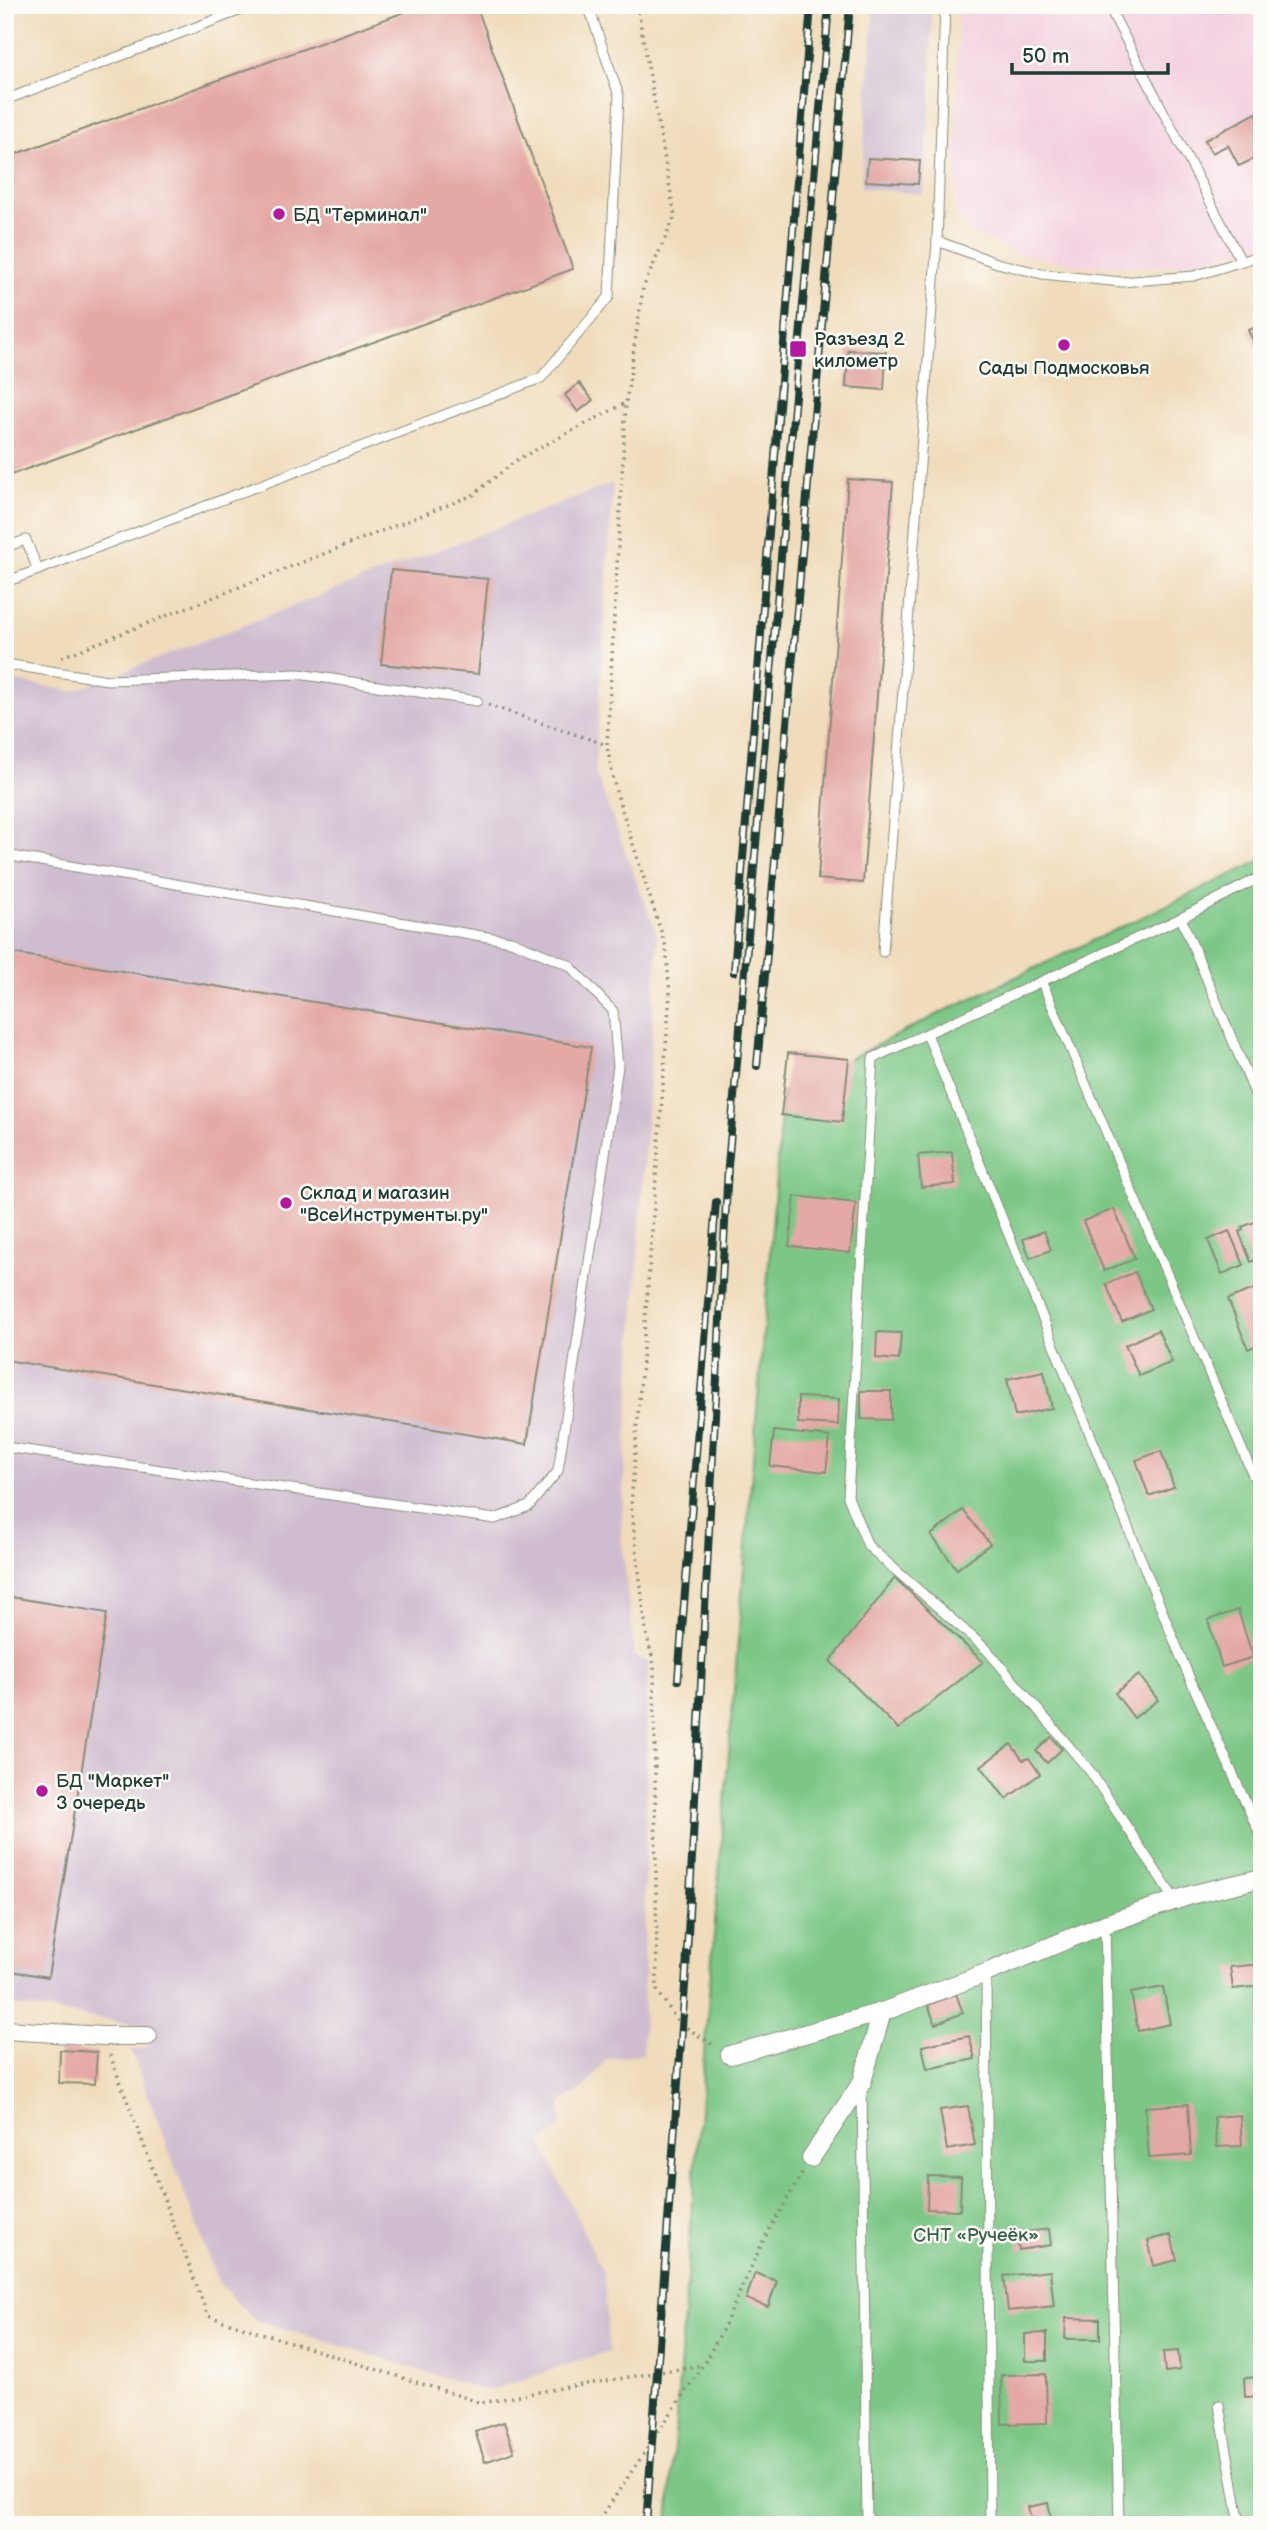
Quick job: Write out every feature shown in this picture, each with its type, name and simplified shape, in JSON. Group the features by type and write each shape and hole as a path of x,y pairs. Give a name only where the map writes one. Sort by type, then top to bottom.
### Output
{"street":[{"path":"730,2055 882,2012 1105,1924 1175,1900 1262,1878"},
{"path":"811,2158 862,2082 882,2012"},
{"path":"5,2030 148,2036"}],"lane":[{"path":"5,100 254,5"},
{"path":"5,582 541,378 609,297 620,96 588,5"},
{"path":"883,952 937,241 945,5"},
{"path":"1108,5 1241,261"},
{"path":"937,241 997,263 1042,274 1121,282 1194,275 1262,255"},
{"path":"5,547 26,540 38,570"},
{"path":"5,664 108,680 299,674 477,701"},
{"path":"5,855 511,941 569,965 613,1011 618,1066 558,1471 529,1506 495,1519 5,1447"},
{"path":"1175,1900 1090,1770 987,1650 868,1546 848,1497 873,1058 1181,918 1262,876"},
{"path":"1181,918 1262,1110"},
{"path":"1042,982 1262,1496"},
{"path":"927,1034 1187,1672 1262,1839"},
{"path":"1105,1924 1119,2525"},
{"path":"986,1973 990,2525"},
{"path":"862,2082 867,2525"},
{"path":"1219,2405 1240,2525"}],"path":[{"path":"637,5 675,216 643,288 626,403 607,746 615,788 666,947 670,994 631,1506 647,1636 654,1665 657,1990 678,2022 730,2055"},
{"path":"34,668 473,495 519,459 626,403"},
{"path":"477,701 607,746"},
{"path":"103,2036 208,2316 482,2403 703,2365"},
{"path":"596,2525 703,2365 723,2329 764,2239 811,2158"}],"shaded area":[{"path":"874,5 932,5 931,94 923,194 861,188"},
{"path":"958,5 1250,5 1262,30 1262,245 1207,259 1161,266 1076,265 1017,253 973,234 956,214"},
{"path":"613,483 595,772 658,937 621,1534 635,1656 648,1662 643,2054 607,2059 585,2087 562,2102 560,2128 541,2142 604,2274 609,2351 488,2391 253,2319 218,2282 131,2050 149,2047 144,2026 5,2004 5,680 73,691"}],"green space":[{"name":"СНТ «Ручеёк»","path":"1262,860 1262,2525 668,2525 783,1092 947,1010"}],"building":[{"name":"БД \"Терминал\"","path":"424,5 476,5 573,269 5,477 5,158"},
{"path":"1256,113 1262,124 1262,155 1239,166 1228,145 1212,153 1205,140"},
{"path":"868,158 920,161 918,184 866,181"},
{"path":"1262,325 1262,347 1257,349 1248,330"},
{"path":"848,350 886,352 884,390 846,387"},
{"path":"579,383 593,400 578,412 565,395"},
{"path":"848,479 893,482 863,883 818,879"},
{"path":"391,570 488,579 478,674 381,664"},
{"name":"Склад и магазин \"ВсеИнструменты.ру\"","path":"5,952 591,1047 527,1444 5,1360"},
{"path":"788,1053 849,1059 842,1122 781,1115"},
{"path":"952,1152 955,1184 921,1187 918,1155"},
{"path":"795,1196 856,1203 850,1253 789,1246"},
{"path":"1114,1209 1135,1259 1104,1271 1083,1221"},
{"path":"1262,1219 1262,1257 1251,1262 1239,1232 1243,1230 1242,1227"},
{"path":"1044,1231 1051,1250 1030,1258 1023,1239"},
{"path":"1229,1231 1244,1265 1222,1274 1208,1240"},
{"path":"1135,1272 1151,1309 1122,1322 1106,1284"},
{"path":"1254,1289 1262,1309 1262,1343 1248,1349 1228,1299"},
{"path":"1158,1330 1172,1362 1139,1376 1125,1345"},
{"path":"877,1332 901,1333 899,1360 876,1358"},
{"path":"1044,1371 1052,1408 1015,1416 1007,1379"},
{"path":"861,1391 891,1391 891,1420 861,1419"},
{"path":"798,1397 839,1399 838,1425 798,1423"},
{"path":"774,1431 830,1437 826,1472 770,1466"},
{"path":"1161,1451 1174,1487 1149,1496 1136,1460"},
{"path":"963,1510 990,1544 957,1569 931,1535"},
{"path":"895,1578 983,1662 898,1729 830,1661"},
{"name":"БД \"Маркет\" 3 очередь","path":"5,1596 107,1613 48,1977 5,1970"},
{"path":"1238,1610 1253,1657 1222,1667 1208,1620"},
{"path":"1139,1675 1158,1700 1134,1718 1115,1693"},
{"path":"1051,1737 1062,1749 1047,1763 1036,1751"},
{"path":"1011,1744 1023,1760 1029,1758 1040,1774 1006,1799 981,1766"},
{"path":"1262,1964 1262,1986 1233,1989 1230,1967"},
{"path":"1163,1987 1170,2024 1138,2031 1131,1993"},
{"path":"956,1994 963,2013 935,2024 928,2005"},
{"path":"969,2036 975,2059 927,2069 922,2046"},
{"path":"60,2050 97,2052 95,2084 59,2083"},
{"path":"1188,2104 1191,2155 1149,2158 1145,2107"},
{"path":"968,2106 975,2145 947,2150 940,2110"},
{"path":"1240,2115 1242,2146 1217,2147 1214,2117"},
{"path":"928,2176 961,2177 960,2210 927,2209"},
{"path":"1049,2229 1051,2245 1019,2250 1017,2233"},
{"path":"1171,2235 1177,2260 1154,2266 1148,2240"},
{"path":"1050,2271 1054,2306 1008,2311 1004,2276"},
{"path":"755,2273 777,2281 768,2307 746,2299"},
{"path":"1066,2318 1100,2319 1100,2339 1065,2339"},
{"path":"1047,2333 1047,2361 1025,2361 1025,2334"},
{"path":"1262,2335 1262,2358 1258,2359 1255,2336"},
{"path":"1178,2351 1180,2370 1165,2372 1163,2352"},
{"path":"1046,2374 1047,2423 1002,2424 1001,2375"},
{"path":"1262,2377 1262,2396 1245,2397 1244,2378"},
{"path":"504,2422 514,2452 485,2462 475,2431"},
{"path":"1048,2503 1052,2522 1033,2525 1028,2507"}],"railway":[{"path":"734,972 811,5"},
{"path":"646,2525 686,1972 728,1166 829,5"},
{"path":"757,1066 850,5"},
{"path":"678,1680 716,1202"}],"place":[{"name":"БД \"Терминал\"","path":"279,214"},
{"name":"Сады Подмосковья","path":"1064,345"},
{"name":"Разъезд 2 километр","path":"798,349"},
{"name":"Склад и магазин \"ВсеИнструменты.ру\"","path":"286,1203"},
{"name":"БД \"Маркет\" 3 очередь","path":"42,1791"}]}
